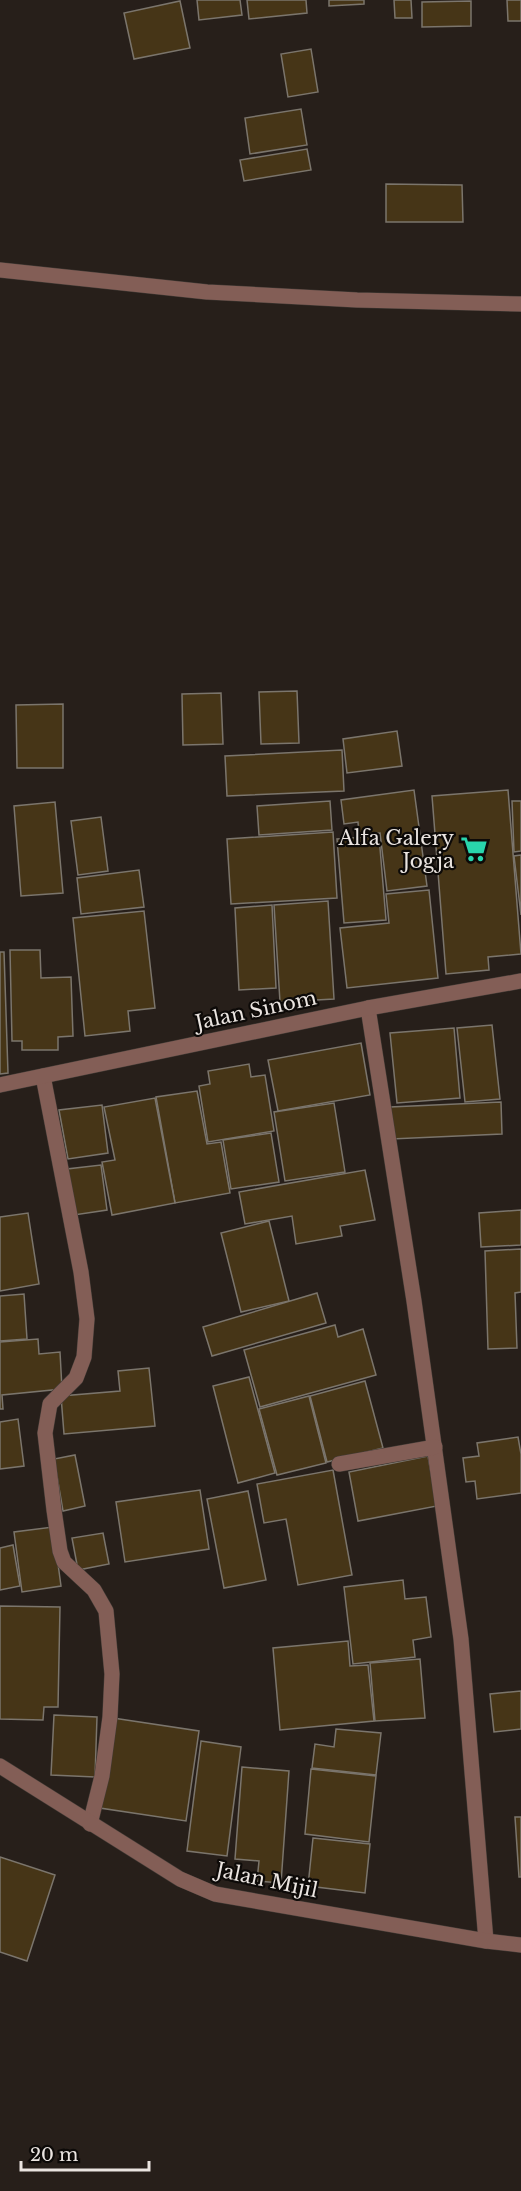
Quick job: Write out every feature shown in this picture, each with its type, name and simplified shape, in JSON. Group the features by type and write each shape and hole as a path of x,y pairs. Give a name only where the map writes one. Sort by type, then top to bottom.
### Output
{"street":[{"path":"0,270 207,292 357,300 521,304"},
{"name":"Jalan Sinom","path":"0,1085 368,1008 521,981"},
{"path":"368,1008 414,1301 461,1639 486,1941"},
{"path":"44,1076 81,1272 87,1319 84,1357 76,1378 50,1404 45,1433 60,1551 64,1562 94,1590 106,1611 112,1674 110,1717 102,1776 90,1824"},
{"path":"339,1464 435,1447"},
{"name":"Jalan Mijil","path":"0,1766 180,1879 215,1894 486,1941 521,1945"}],"building":[{"path":"197,0 240,0 242,15 199,20"},
{"path":"247,0 306,0 307,13 249,19"},
{"path":"329,0 364,0 364,4 329,6"},
{"path":"394,0 411,0 412,18 395,18"},
{"path":"507,0 521,0 521,21 508,21"},
{"path":"180,1 190,48 134,59 124,13"},
{"path":"471,1 471,26 422,27 422,2"},
{"path":"311,49 318,92 288,97 281,54"},
{"path":"301,109 307,145 250,154 245,118"},
{"path":"307,149 311,170 244,181 240,160"},
{"path":"386,184 462,185 463,222 386,222"},
{"path":"297,691 299,743 261,744 259,692"},
{"path":"221,693 223,744 183,745 182,694"},
{"path":"63,704 63,768 17,768 16,705"},
{"path":"397,731 402,766 347,773 343,739"},
{"path":"342,750 344,791 227,796 225,756"},
{"path":"414,790 427,886 387,891 380,833 359,835 358,822 344,824 341,800"},
{"path":"508,790 521,954 488,957 489,970 446,974 432,796"},
{"path":"330,801 332,830 259,835 257,806"},
{"path":"512,801 521,801 521,851 514,852"},
{"path":"55,802 63,893 21,896 14,806"},
{"path":"101,817 108,871 78,875 71,821"},
{"path":"333,832 337,898 231,904 227,839"},
{"path":"379,836 386,920 344,923 337,839"},
{"path":"521,855 521,915 514,856"},
{"path":"139,870 144,907 81,914 77,878"},
{"path":"429,890 438,978 347,988 340,928 389,923 386,894"},
{"path":"328,901 334,999 280,1002 274,905"},
{"path":"272,905 276,988 239,990 235,908"},
{"path":"144,911 155,1008 128,1011 130,1031 85,1036 73,918"},
{"path":"10,950 40,950 41,978 71,977 73,1036 58,1037 58,1050 22,1050 22,1041 12,1041"},
{"path":"0,952 4,952 8,1073 0,1074"},
{"path":"492,1025 500,1099 465,1102 457,1028"},
{"path":"454,1028 460,1098 397,1103 390,1033"},
{"path":"361,1043 370,1095 278,1111 268,1060"},
{"path":"249,1064 251,1077 265,1075 274,1131 208,1142 199,1086 210,1084 208,1071"},
{"path":"197,1091 207,1144 221,1142 230,1193 175,1203 156,1097"},
{"path":"155,1098 175,1203 112,1215 102,1162 115,1160 104,1107"},
{"path":"501,1102 502,1134 391,1139 390,1107"},
{"path":"334,1103 345,1172 285,1181 274,1112"},
{"path":"102,1105 108,1153 68,1159 59,1110"},
{"path":"271,1133 279,1182 231,1189 223,1140"},
{"path":"101,1165 107,1210 74,1215 67,1169"},
{"path":"365,1170 375,1220 340,1226 342,1236 296,1244 292,1216 245,1224 239,1192"},
{"path":"521,1210 521,1245 481,1247 479,1213"},
{"path":"28,1213 39,1284 0,1291 0,1217"},
{"path":"269,1221 289,1301 241,1312 221,1233"},
{"path":"521,1249 521,1292 515,1293 517,1348 488,1349 485,1251"},
{"path":"317,1293 326,1323 212,1356 203,1327"},
{"path":"24,1294 27,1339 0,1341 0,1296"},
{"path":"335,1325 338,1337 363,1329 376,1375 260,1407 244,1350"},
{"path":"38,1339 39,1354 60,1352 62,1389 2,1395 3,1409 0,1409 0,1342"},
{"path":"149,1368 155,1426 64,1434 61,1396 120,1391 118,1371"},
{"path":"249,1377 275,1473 238,1483 213,1386"},
{"path":"365,1381 383,1448 327,1462 310,1396"},
{"path":"309,1396 326,1463 277,1475 259,1409"},
{"path":"18,1419 24,1466 0,1469 0,1422"},
{"path":"518,1437 521,1454 521,1493 477,1499 475,1481 466,1482 463,1458 479,1456 477,1443"},
{"path":"75,1455 85,1506 63,1511 54,1459"},
{"path":"428,1456 437,1506 358,1521 349,1472"},
{"path":"333,1470 352,1575 298,1585 286,1519 264,1523 257,1484"},
{"path":"200,1490 209,1549 125,1562 116,1502"},
{"path":"248,1491 266,1580 224,1588 207,1499"},
{"path":"53,1527 61,1586 22,1592 14,1532"},
{"path":"103,1533 109,1564 78,1570 72,1538"},
{"path":"13,1545 20,1586 0,1590 0,1548"},
{"path":"403,1580 405,1599 426,1597 431,1637 413,1640 415,1657 353,1664 344,1587"},
{"path":"0,1606 60,1607 58,1707 44,1707 43,1720 0,1719"},
{"path":"348,1641 350,1666 368,1665 374,1721 280,1730 273,1648"},
{"path":"420,1659 425,1718 375,1721 370,1663"},
{"path":"521,1691 521,1729 494,1732 490,1694"},
{"path":"54,1715 97,1717 95,1777 51,1775"},
{"path":"113,1718 199,1731 186,1821 100,1808"},
{"path":"336,1729 381,1733 376,1775 312,1768 315,1744 334,1747"},
{"path":"201,1741 241,1747 227,1856 187,1851"},
{"path":"242,1767 289,1771 281,1883 257,1881 259,1861 235,1859"},
{"path":"311,1769 376,1776 369,1842 305,1834"},
{"path":"515,1817 521,1817 521,1877 519,1877"},
{"path":"313,1838 370,1844 365,1893 308,1886"},
{"path":"0,1857 55,1875 27,1961 0,1952"}],"place":[{"name":"Alfa Galery Jogja","path":"474,849"}]}
